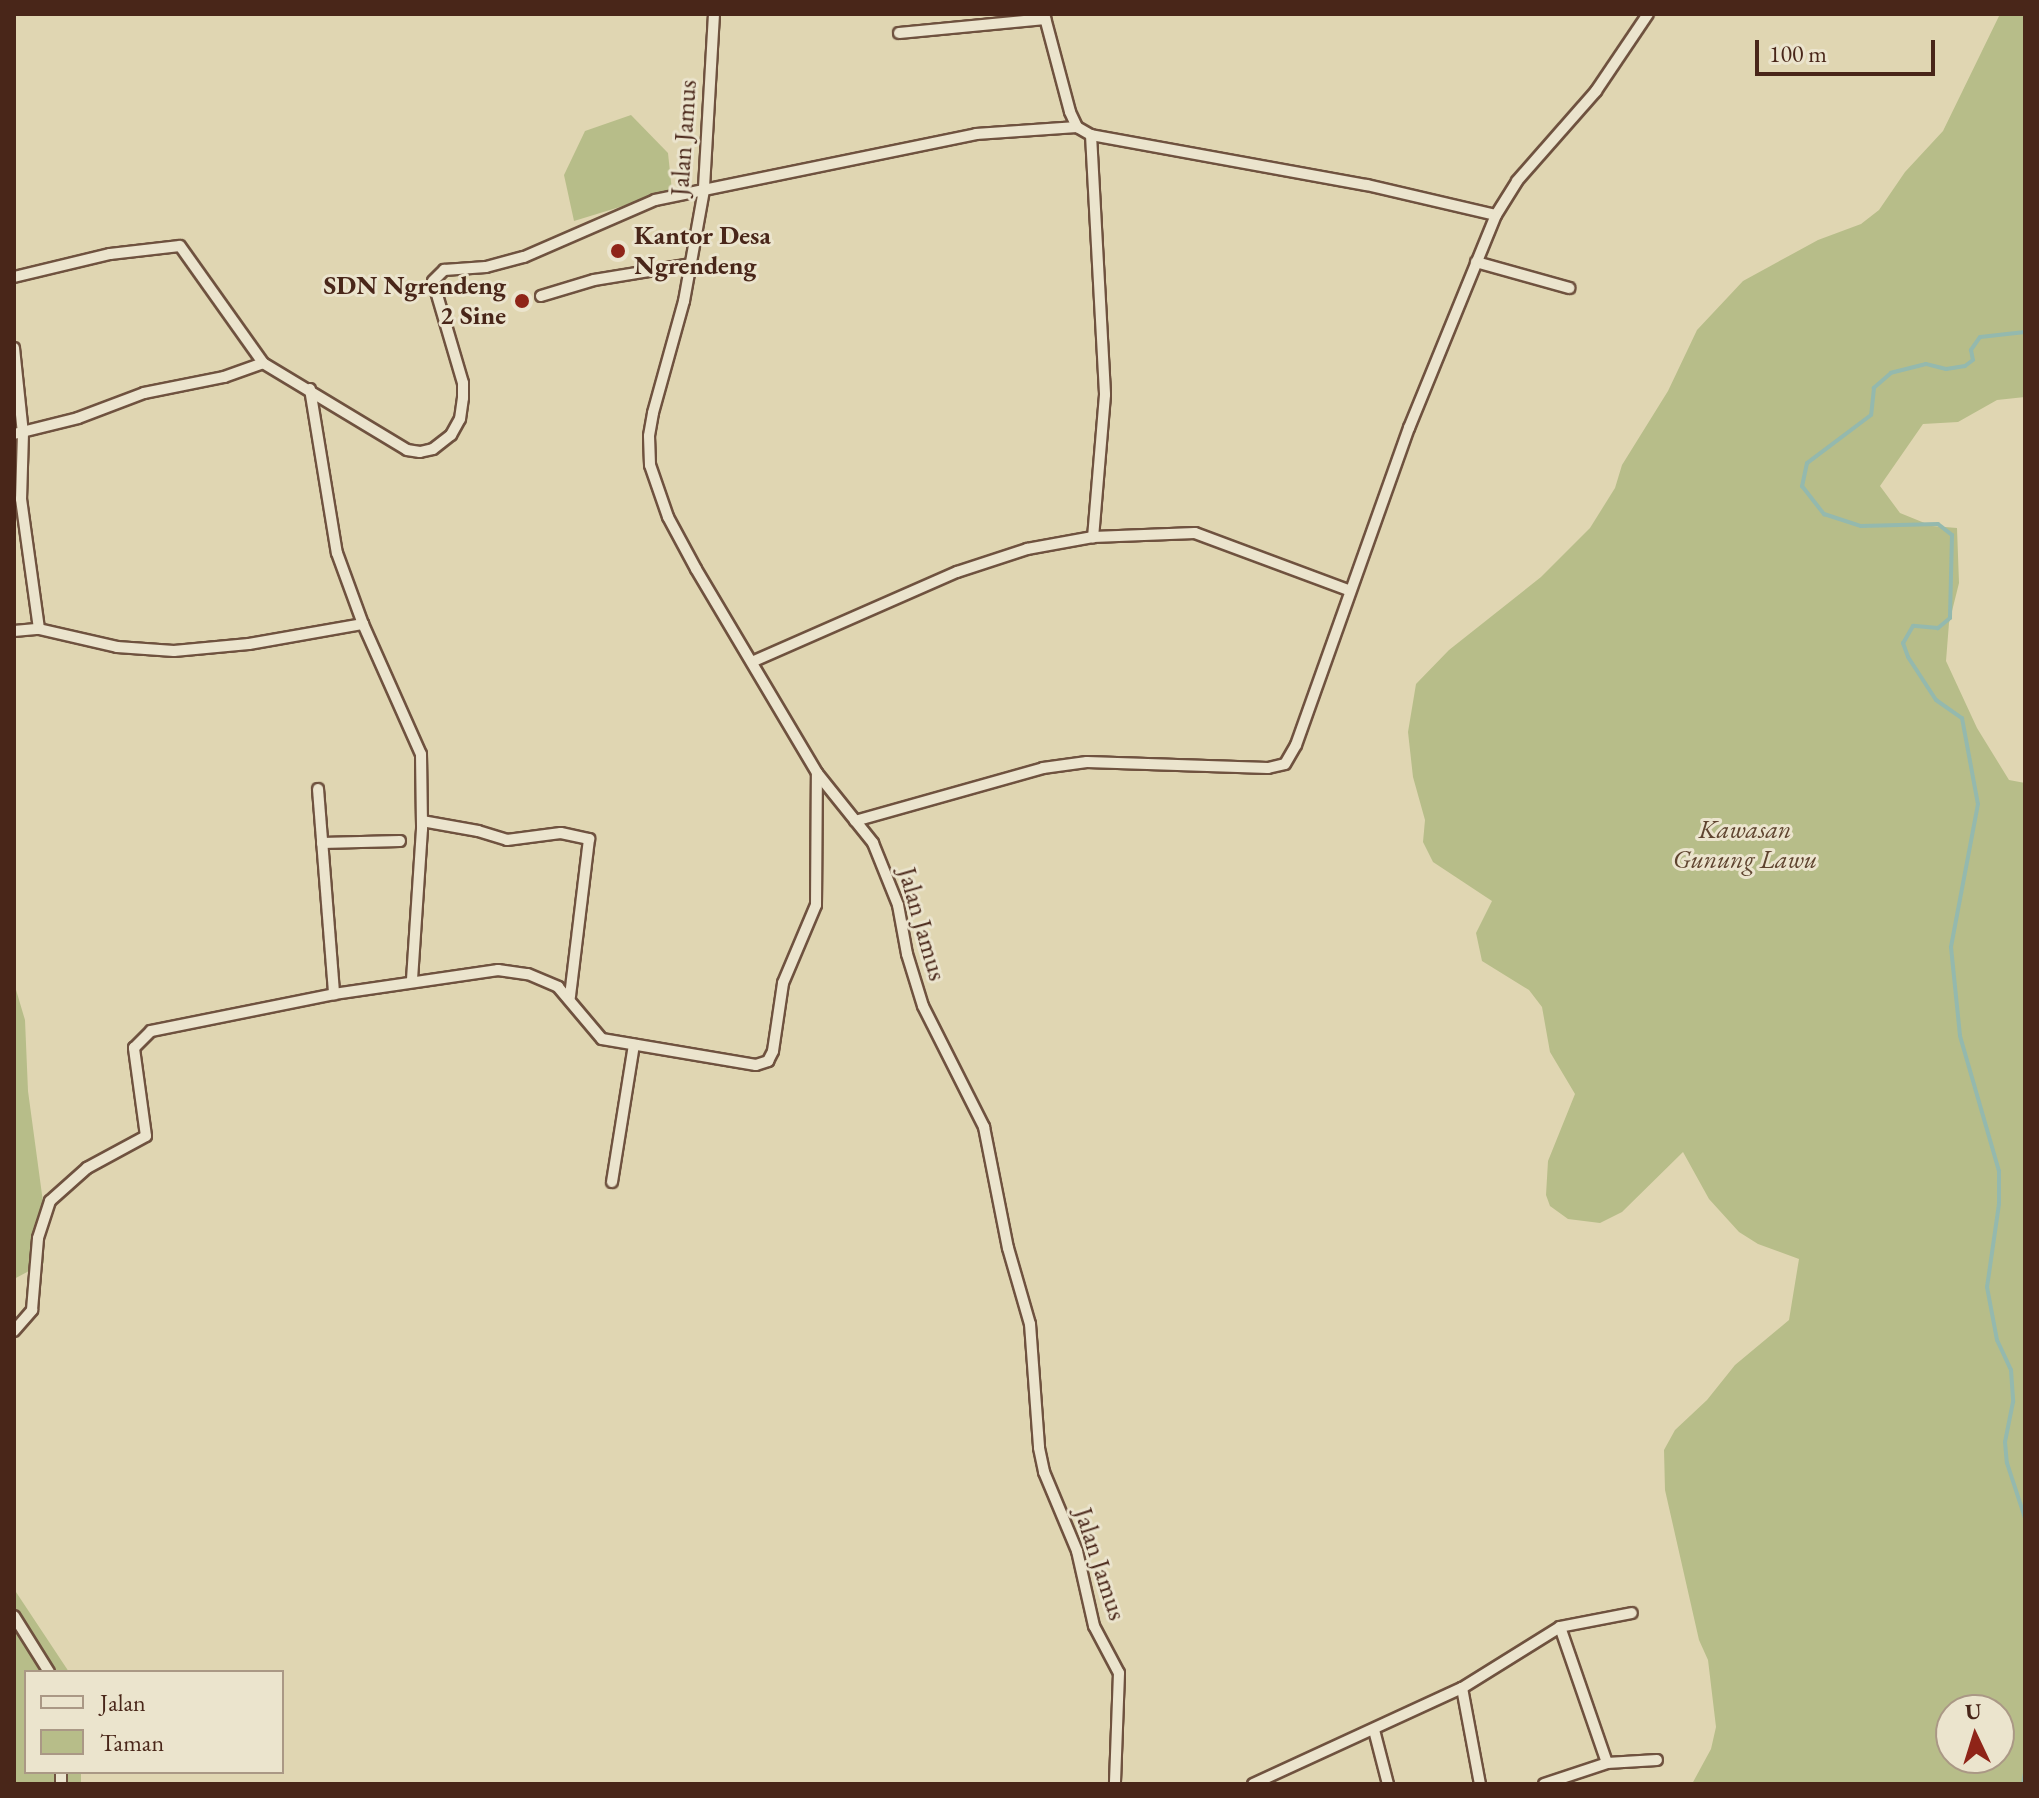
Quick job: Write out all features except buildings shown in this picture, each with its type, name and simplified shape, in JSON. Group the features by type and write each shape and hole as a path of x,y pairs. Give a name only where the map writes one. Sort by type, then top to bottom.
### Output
{"street":[{"name":"Jalan Jamus","path":"714,14 704,190 692,264 653,413 649,436 650,465 668,517 817,773 873,843 887,872 923,1006 984,1127 1008,1248 1030,1324 1039,1448 1044,1472 1077,1551 1094,1626 1119,1673 1115,1784"},
{"path":"855,821 1043,768 1087,762 1268,768 1285,764 1296,745 1348,590 1496,215 1517,181 1596,91 1648,14"},
{"path":"899,33 1044,16 1070,112 1077,127"},
{"path":"14,277 150,247 180,246 263,363 407,450 433,449 451,435 460,419 463,398 463,383 435,294 435,275 444,270 486,267 524,257 655,200 976,134 1077,127 1091,135 1367,185 1496,215"},
{"path":"1091,135 1105,395 1093,537"},
{"path":"1476,262 1569,288"},
{"path":"541,296 594,280 692,264"},
{"path":"14,348 20,541 39,629"},
{"path":"18,434 144,393 224,377 263,363"},
{"path":"310,389 331,526 363,624 416,737 423,776 412,980"},
{"path":"754,661 957,572 1027,549 1093,537 1195,533 1348,590"},
{"path":"14,631 39,629 117,647 161,651 249,644 363,624"},
{"path":"14,1331 32,1310 38,1238 50,1201 87,1168 146,1136 134,1048 151,1031 412,980 510,971 549,982 570,997 595,1034 602,1039 756,1065 768,1061 773,1051 783,983 816,905 817,773"},
{"path":"318,789 334,994"},
{"path":"422,821 478,831 507,840 561,833 589,839 570,997"},
{"path":"322,843 400,841"},
{"path":"612,1182 634,1045"},
{"path":"1253,1784 1462,1688 1560,1627 1632,1613"},
{"path":"14,1616 48,1670"},
{"path":"1560,1627 1607,1763"},
{"path":"1462,1688 1480,1784"},
{"path":"1374,1730 1388,1784"},
{"path":"1544,1784 1607,1763 1657,1760"}],"green space":[{"name":"Kawasan Gunung Lawu","path":"2000,14 2025,14 2025,397 1997,400 1958,422 1923,424 1880,486 1900,513 1932,526 1957,528 1959,583 1949,623 1946,661 1977,728 2009,780 2025,783 2025,1784 1692,1784 1711,1749 1716,1727 1708,1660 1699,1640 1665,1490 1664,1450 1675,1430 1707,1400 1735,1365 1789,1320 1799,1259 1758,1244 1739,1232 1709,1199 1683,1152 1622,1212 1600,1223 1568,1219 1550,1206 1546,1195 1548,1161 1575,1094 1550,1052 1542,1007 1529,990 1482,961 1476,933 1492,901 1433,862 1423,842 1425,820 1413,777 1408,732 1416,684 1449,650 1541,577 1590,528 1615,488 1622,465 1668,391 1697,330 1743,281 1818,240 1861,224 1879,210 1905,172 1943,131"},
{"path":"631,115 668,153 672,191 574,221 564,175 585,131"},
{"path":"14,983 25,1020 28,1091 43,1202 44,1263 14,1279"},
{"path":"14,1589 68,1670 24,1670 24,1774 81,1774 81,1784 14,1784"}],"waterway":[{"path":"2025,332 1980,337 1971,350 1973,360 1965,366 1946,369 1926,364 1891,373 1874,388 1871,415 1807,463 1802,486 1824,514 1861,526 1938,524 1952,535 1950,618 1938,628 1913,626 1903,643 1908,657 1936,700 1962,718 1978,804 1951,947 1960,1036 1999,1171 1999,1204 1987,1287 1997,1340 2011,1370 2013,1402 2005,1442 2007,1463 2025,1518"},
{"path":"2023,1784 2025,1773"}],"place":[{"name":"Kantor Desa Ngrendeng","path":"618,251"},
{"name":"SDN Ngrendeng 2 Sine","path":"522,301"}]}
